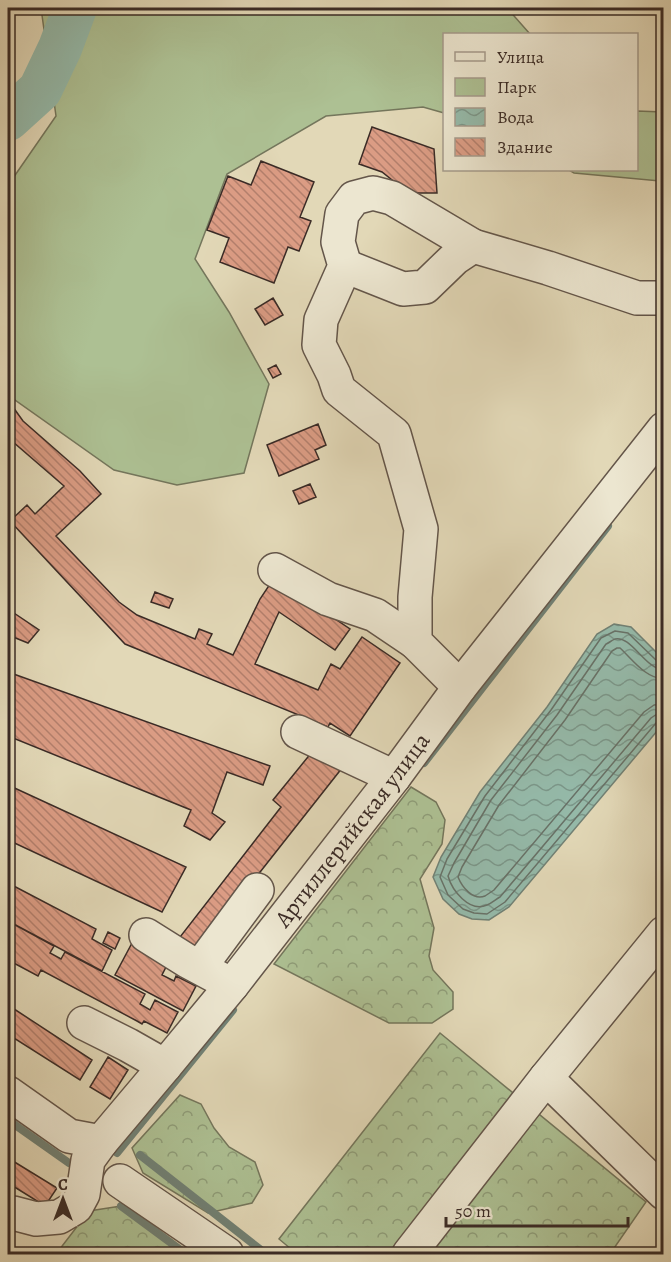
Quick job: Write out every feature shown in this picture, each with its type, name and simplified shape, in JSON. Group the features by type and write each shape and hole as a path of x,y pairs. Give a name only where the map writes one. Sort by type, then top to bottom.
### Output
{"street":[{"path":"415,642 415,597 421,529 394,434 339,390 319,345 321,320 345,266 338,242 342,214 354,198 373,193 392,198 473,246 637,298 663,298"},
{"path":"345,266 403,290 425,287 454,258 473,246"},
{"name":"Артиллерийская улица","path":"14,1213 36,1219 59,1217 76,1206 83,1194 88,1160 101,1142 232,985 394,777 460,687 663,429"},
{"path":"275,570 328,599 375,615 415,642 460,687"},
{"path":"298,732 394,777"},
{"path":"200,967 257,890"},
{"path":"409,1254 663,933"},
{"path":"146,935 232,985"},
{"path":"84,1023 165,1066"},
{"path":"546,1078 663,1193"},
{"path":"8,1093 69,1136 101,1142"},
{"path":"120,1181 227,1254"}],"green space":[{"path":"41,8 507,8 529,33 443,33 443,113 423,107 326,116 227,174 195,259 229,312 269,384 244,473 177,485 114,470 8,395 8,182 11,181 56,116"},
{"path":"638,111 663,112 663,179 660,181 571,171 638,171"},
{"path":"411,787 436,802 445,820 442,844 420,879 434,928 429,956 433,970 453,992 453,1009 432,1023 389,1023 274,964"},
{"path":"440,1033 646,1202 610,1254 297,1254 279,1239"},
{"path":"180,1095 201,1104 214,1128 229,1147 255,1162 263,1185 252,1203 208,1213 143,1173 132,1148"},
{"path":"121,1206 186,1254 56,1254 89,1211"}],"water":[{"path":"614,624 631,627 663,659 663,724 509,907 489,920 472,919 459,914 443,899 433,877 441,857 480,792 547,707 597,634"}],"building":[{"path":"372,127 434,149 437,193 398,193 392,180 382,172 359,164"},
{"path":"261,161 314,182 300,217 311,221 299,251 288,247 274,283 220,262 229,238 207,230 228,176 251,185"},
{"path":"273,298 283,315 265,325 255,309"},
{"path":"276,365 281,374 273,378 268,369"},
{"path":"8,400 23,421 80,471 101,494 56,536 119,602 137,615 195,639 199,629 212,634 207,644 233,655 260,599 274,578 350,629 335,650 279,612 255,664 318,690 331,664 340,669 362,637 400,663 350,736 330,723 328,727 125,644 10,521 27,505 35,514 64,486 13,442 8,452"},
{"path":"318,424 326,445 315,450 319,459 279,476 267,445"},
{"path":"310,484 316,497 299,504 293,491"},
{"path":"155,592 173,599 169,608 151,602"},
{"path":"8,609 39,630 28,643 8,635"},
{"path":"8,672 270,766 263,785 227,772 212,813 225,822 210,840 184,826 191,810 8,736"},
{"path":"316,747 342,768 198,951 180,937 281,807 273,800"},
{"path":"8,785 186,867 162,912 8,840"},
{"path":"8,883 96,929 92,939 112,950 102,971 8,921"},
{"path":"8,921 54,946 50,953 61,959 65,952 145,994 140,1004 150,1010 155,1000 178,1012 167,1033 144,1021 142,1024 41,970 38,976 8,960"},
{"path":"108,932 120,938 115,949 103,943"},
{"path":"132,943 167,965 162,975 174,981 176,976 196,986 183,1011 115,975"},
{"path":"8,1005 92,1060 80,1080 14,1038 8,1047"},
{"path":"108,1057 128,1070 110,1099 90,1087"},
{"path":"8,1158 57,1188 45,1206 8,1183"}],"waterway":[{"path":"8,119 40,90 60,48 75,8"},
{"path":"424,763 608,526"},
{"path":"117,1153 233,1010"},
{"path":"8,1120 69,1163"},
{"path":"140,1155 266,1254"},
{"path":"121,1206 186,1254"}]}
